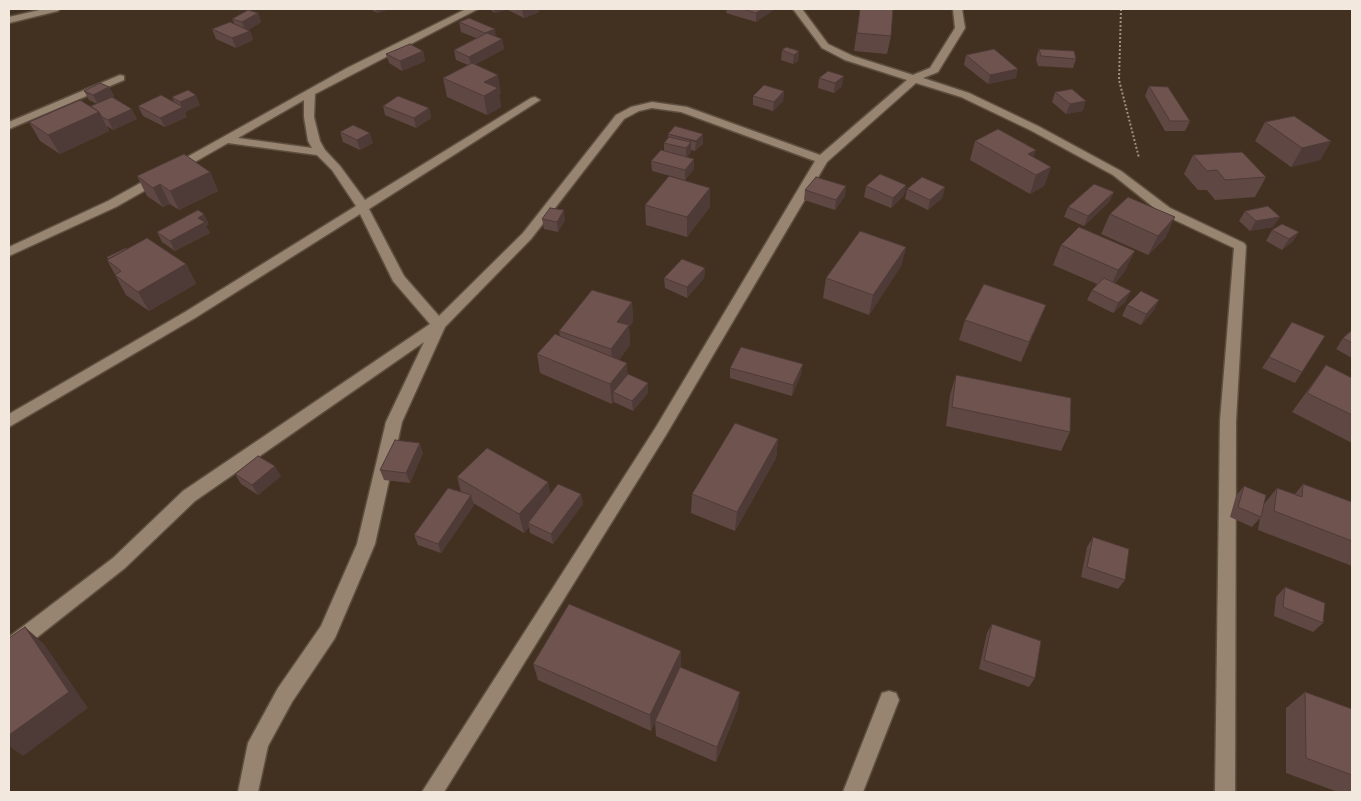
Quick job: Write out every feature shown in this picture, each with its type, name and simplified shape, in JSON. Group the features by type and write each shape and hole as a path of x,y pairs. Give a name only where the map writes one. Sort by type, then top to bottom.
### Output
{"street":[{"path":"9,20 55,9"},
{"path":"9,252 112,204 351,70 473,9"},
{"path":"797,9 825,46 850,58 965,96 1034,128 1117,173 1166,210 1240,246 1228,421 1225,792"},
{"path":"432,792 661,431 822,160 915,78 934,70 960,28 958,9"},
{"path":"9,126 120,78"},
{"path":"310,93 309,117 314,141 320,152 336,168 357,196 398,278 439,325"},
{"path":"9,421 190,315 536,100"},
{"path":"9,648 118,563 189,496 439,325 526,236 620,117 635,109 652,104 683,109 822,160"},
{"path":"227,140 320,152"},
{"path":"248,792 258,743 285,695 328,632 366,544 394,422 439,325"},
{"path":"853,792 889,700"}],"path":[{"path":"1121,9 1118,80 1137,153 1141,161"}],"building":[{"path":"743,9 763,9 756,13"},
{"path":"860,9 893,9 891,36 857,33"},
{"path":"248,10 258,13 242,22 232,19"},
{"path":"469,18 495,29 485,33 459,22"},
{"path":"230,22 250,31 232,38 212,29"},
{"path":"487,33 502,39 469,57 454,50"},
{"path":"410,44 423,51 400,61 386,54"},
{"path":"786,47 799,51 794,55 782,50"},
{"path":"994,49 1018,69 990,75 966,55"},
{"path":"1039,49 1074,51 1076,59 1041,56"},
{"path":"472,63 498,75 484,82 498,88 484,96 443,78"},
{"path":"828,71 844,76 835,83 819,78"},
{"path":"100,83 109,87 93,95 84,91"},
{"path":"764,85 784,91 774,102 753,96"},
{"path":"1149,86 1168,87 1190,121 1170,121"},
{"path":"1072,89 1086,101 1070,104 1055,92"},
{"path":"188,90 196,95 180,102 172,97"},
{"path":"161,95 183,107 160,118 138,106"},
{"path":"398,96 429,108 414,118 383,106"},
{"path":"112,97 132,109 108,120 91,106"},
{"path":"80,100 99,112 48,135 29,122"},
{"path":"1294,116 1331,141 1302,148 1265,122"},
{"path":"353,125 370,133 357,140 340,132"},
{"path":"675,126 703,134 696,141 668,134"},
{"path":"998,129 1036,150 1028,154 1051,167 1036,175 975,141"},
{"path":"669,137 691,142 686,148 664,143"},
{"path":"661,150 694,159 685,170 651,161"},
{"path":"1242,152 1266,177 1225,180 1217,170 1207,171 1193,155"},
{"path":"184,154 210,172 170,191 160,184 153,188 137,176"},
{"path":"880,174 906,185 893,198 866,186"},
{"path":"669,176 710,188 687,217 645,205"},
{"path":"816,177 846,186 836,200 805,190"},
{"path":"922,177 945,187 930,200 907,189"},
{"path":"1094,184 1114,192 1088,216 1068,207"},
{"path":"1128,197 1175,217 1158,236 1110,214"},
{"path":"1268,206 1280,217 1256,221 1245,211"},
{"path":"550,208 564,210 557,222 542,219"},
{"path":"198,210 204,214 198,218 205,222 170,241 157,232"},
{"path":"1282,224 1299,232 1289,239 1272,230"},
{"path":"1079,227 1135,251 1118,270 1061,245"},
{"path":"860,231 906,247 873,295 826,278"},
{"path":"147,238 186,264 138,292 115,275 121,271 107,260"},
{"path":"127,249 108,259 107,257"},
{"path":"682,259 705,268 687,287 664,278"},
{"path":"1104,278 1131,291 1118,303 1092,290"},
{"path":"984,284 1046,305 1029,342 965,320"},
{"path":"592,290 632,302 617,322 629,325 611,349 559,331"},
{"path":"1141,291 1159,300 1146,314 1127,305"},
{"path":"1292,322 1325,336 1302,372 1269,357"},
{"path":"1352,330 1352,343 1343,338"},
{"path":"555,334 627,363 610,384 537,354"},
{"path":"741,347 803,364 793,385 730,368"},
{"path":"1326,365 1352,378 1352,415 1307,393"},
{"path":"628,374 648,383 632,401 613,392"},
{"path":"956,375 1071,398 1070,432 952,407"},
{"path":"735,423 778,439 737,512 692,494"},
{"path":"395,440 420,443 406,473 380,470"},
{"path":"487,448 548,482 519,514 457,477"},
{"path":"258,456 275,466 252,485 235,474"},
{"path":"558,484 581,494 551,534 528,523"},
{"path":"1303,484 1352,502 1352,541 1274,511 1277,488 1302,497"},
{"path":"1244,486 1266,495 1261,517 1238,507"},
{"path":"448,488 471,495 438,544 414,535"},
{"path":"1093,537 1129,549 1125,580 1087,567"},
{"path":"1285,587 1325,603 1323,623 1283,607"},
{"path":"569,604 681,651 650,715 533,664"},
{"path":"992,624 1041,641 1035,678 984,660"},
{"path":"25,627 69,692 9,735 9,638"},
{"path":"680,667 740,692 717,747 655,721"},
{"path":"1305,692 1352,709 1352,775 1306,758"}]}
